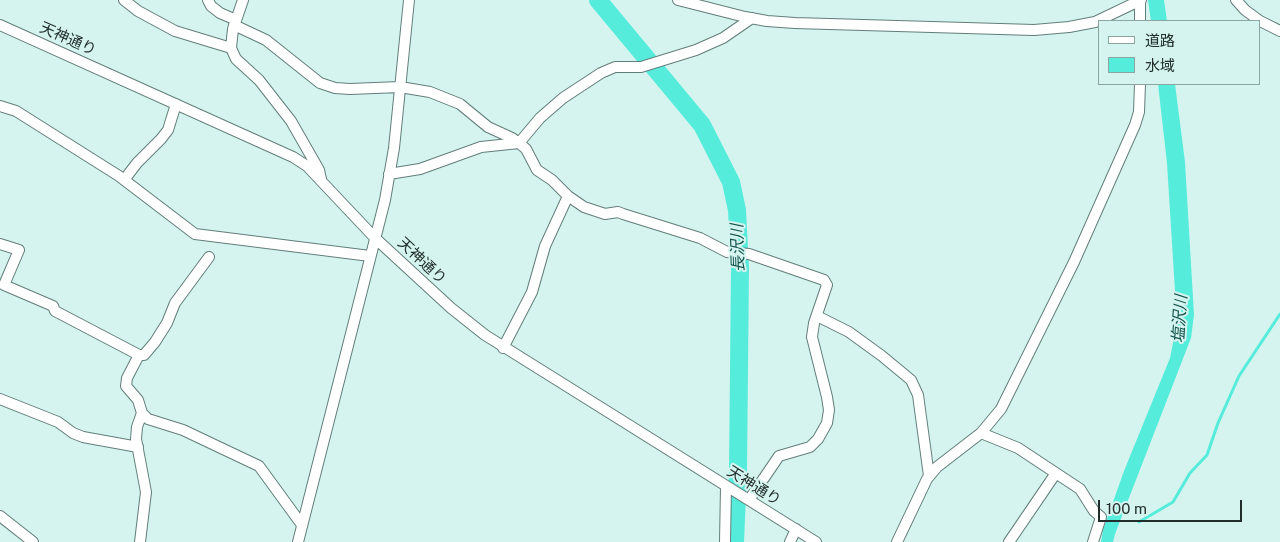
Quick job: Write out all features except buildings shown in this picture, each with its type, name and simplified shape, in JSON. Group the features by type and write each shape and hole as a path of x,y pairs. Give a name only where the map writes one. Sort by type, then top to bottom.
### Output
{"street":[{"path":"124,0 138,11 175,31 231,48"},
{"path":"208,0 211,6 220,13 266,40 320,83 335,88 350,89 400,86 430,92 460,104 488,127 519,143 526,149 537,170 584,207 604,214 618,212 700,238 727,252 749,254 824,280 827,285 812,337 828,397 827,423 818,439 810,447 779,456 747,499"},
{"path":"243,0 235,22 231,48 236,59 259,80 291,122 319,170 322,182"},
{"path":"298,542 375,238 389,174 394,148 410,0"},
{"path":"678,0 752,18 795,23 1034,30 1069,27 1098,21"},
{"path":"1099,20 1140,0 1140,20"},
{"path":"1236,0 1245,10 1259,20"},
{"path":"389,174 420,169 481,148 519,143 540,118 564,98 601,73 615,67 645,66 696,50 723,38 752,18"},
{"path":"1260,21 1280,31"},
{"name":"天神通り","path":"0,25 176,104 307,166 375,238 450,308 503,348 816,542"},
{"path":"897,542 929,476 937,467 981,433 1001,409 1074,262 1134,125 1139,112 1140,85"},
{"path":"124,180 168,130 176,104"},
{"path":"0,106 16,112 124,180 195,234 370,256"},
{"path":"503,348 532,292 545,246 568,196"},
{"path":"0,244 19,250 0,296"},
{"path":"4,285 54,306 55,311 144,356 167,323 175,303 209,257"},
{"path":"817,316 849,332 911,380 918,395 929,476"},
{"path":"139,355 127,378 126,386 138,400 142,413 148,419 183,430 259,466 302,525"},
{"path":"0,399 58,422 73,433 83,437 138,447"},
{"path":"140,542 146,492 138,447 137,427 142,413"},
{"path":"981,433 1018,448 1080,489 1094,511 1101,517 1093,542"},
{"path":"1009,542 1056,473"},
{"path":"725,542 727,487"},
{"path":"0,516 33,542"},
{"path":"790,542 796,529"}],"water":[{"path":"1148,0 1164,0 1167,20 1151,20"},
{"name":"塩沢川","path":"1158,85 1175,85 1185,162 1194,315 1191,338 1113,542 1101,542 1103,530 1124,471 1170,358 1177,323 1167,163"}],"waterway":[{"name":"長沢川","path":"598,0 702,125 731,182 737,210 740,268 738,471 735,542"},
{"path":"1139,522 1173,502 1190,473 1207,455 1218,423 1239,376 1280,314"}]}
